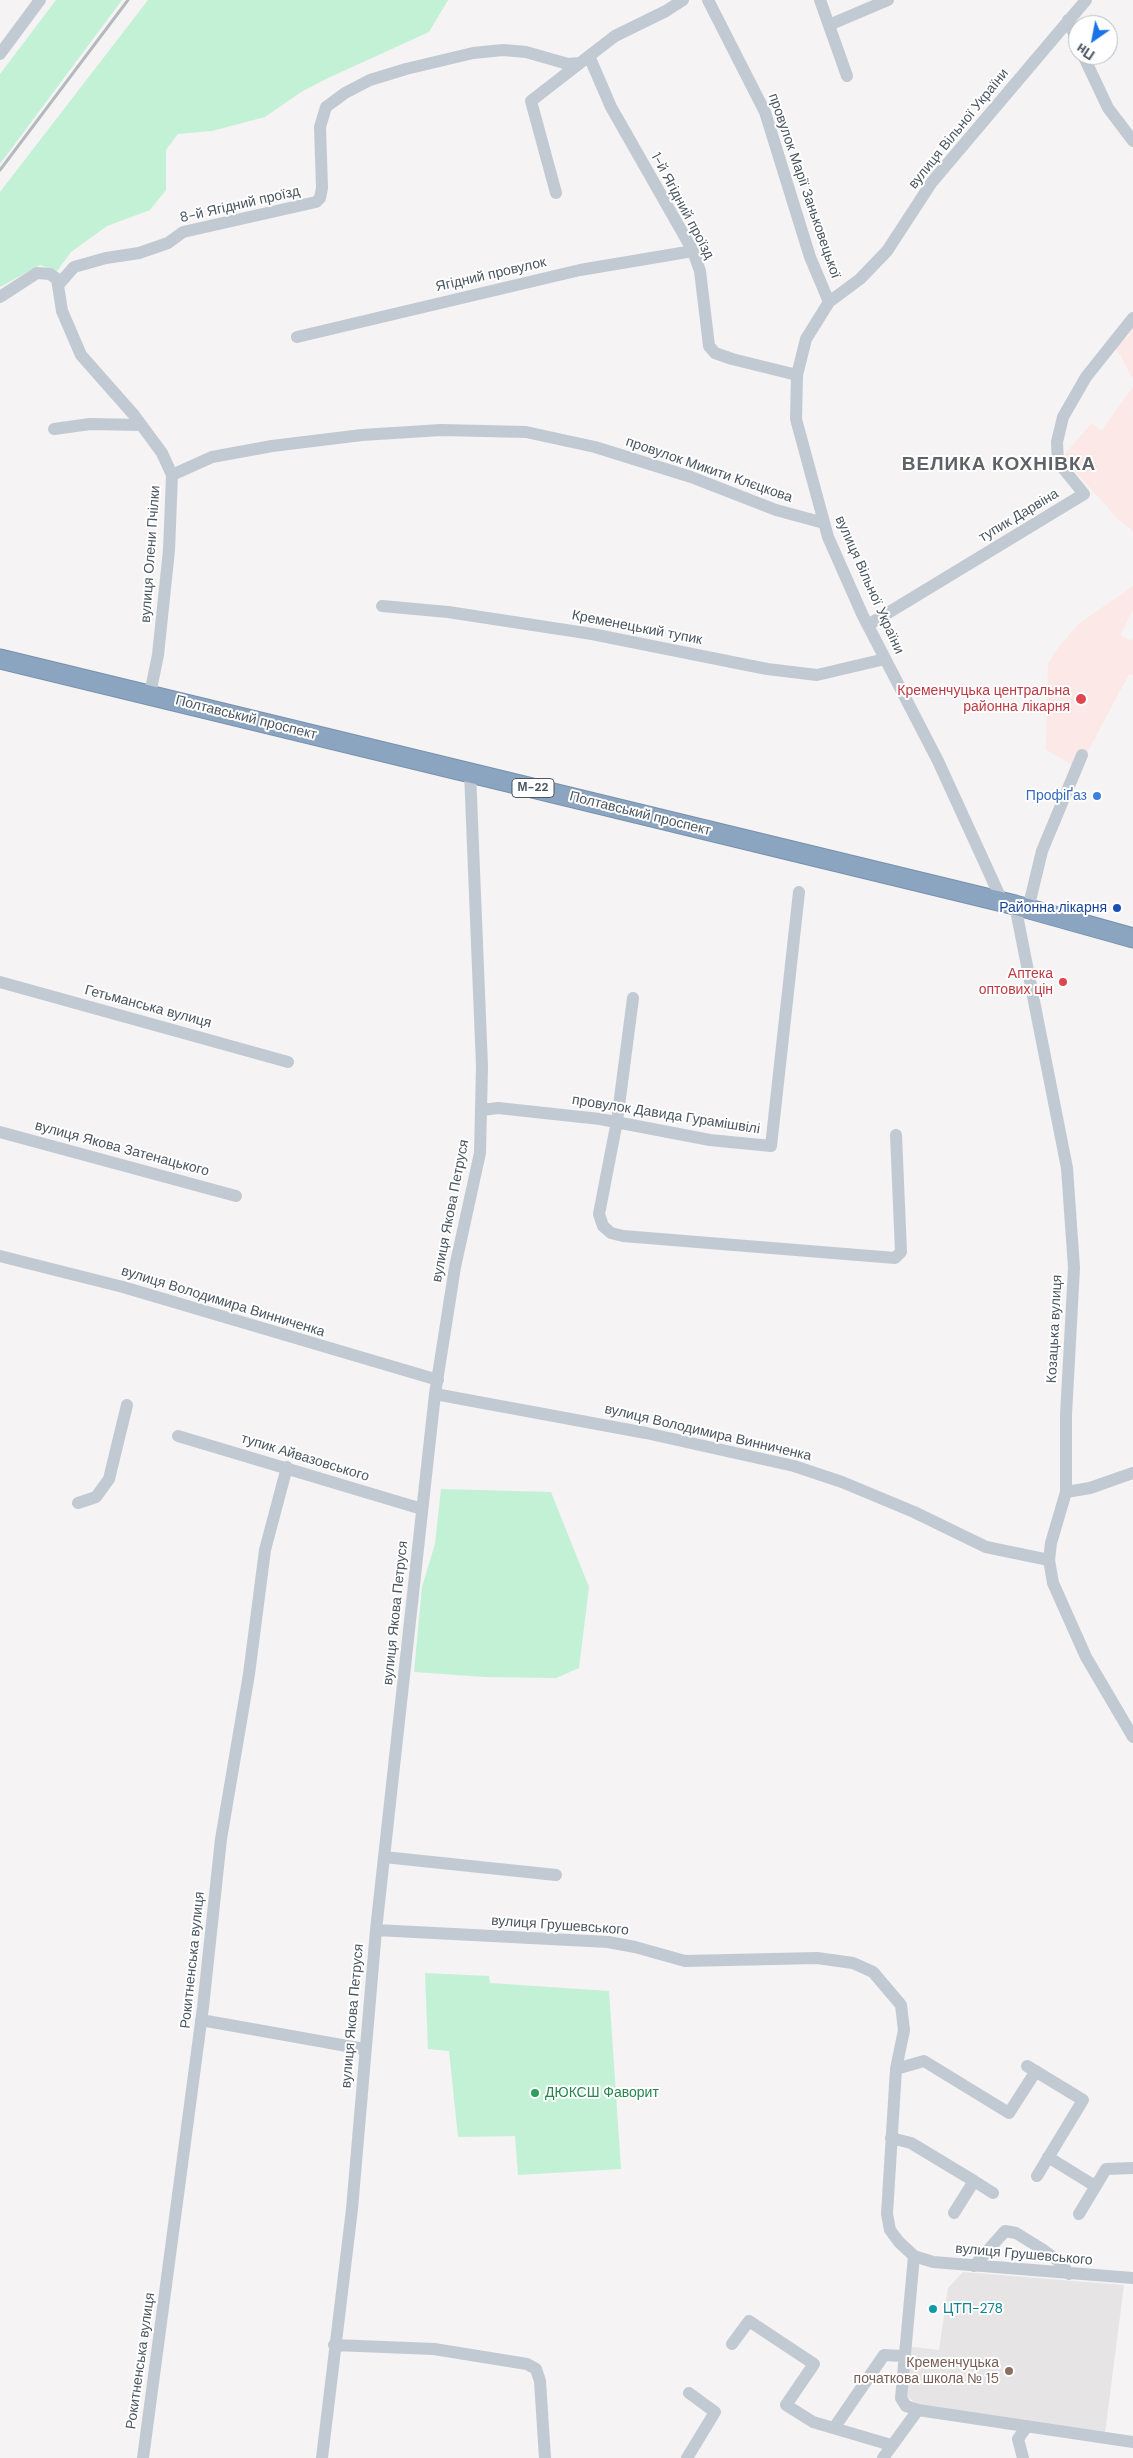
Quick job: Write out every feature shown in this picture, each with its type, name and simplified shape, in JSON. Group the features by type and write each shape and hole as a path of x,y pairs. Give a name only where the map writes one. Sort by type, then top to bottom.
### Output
{"highway":[{"name":"Полтавський проспект","path":"0,659 1015,906 1133,938"}],"street":[{"path":"0,54 40,0"},
{"path":"556,193 531,101 615,36 666,11 683,0"},
{"name":"провулок Марії Заньковецької","path":"708,0 765,112 810,257 829,302"},
{"path":"820,0 847,76"},
{"path":"829,25 888,0"},
{"name":"вулиця Вільної України","path":"1072,15 1086,0"},
{"name":"вулиця Вільної України","path":"1015,906 885,659 828,537 796,419 797,375 806,339 829,302 860,279 887,251 932,182 1068,20"},
{"name":"8-й Ягідний проїзд","path":"59,284 74,267 106,258 139,253 168,242 183,232 316,202 320,198 322,188 320,127 326,107 345,93 370,80 406,69 473,53 503,50 526,52 568,64 585,59"},
{"name":"1-й Ягідний проїзд","path":"585,59 693,251 700,271 709,346 715,353 732,359 797,375"},
{"path":"1088,65 1108,108 1133,141"},
{"name":"Ягідний провулок","path":"297,337 580,270 693,251"},
{"path":"0,297 18,283 37,273 50,274 57,279 59,284"},
{"name":"вулиця Олени Пчілки","path":"59,284 62,311 81,355 141,425 162,453 172,475 168,550 159,646 150,694"},
{"name":"тупик Дарвіна","path":"868,625 1084,494 1058,462 1057,442 1063,417 1086,377 1133,318"},
{"path":"54,429 90,424 141,425"},
{"name":"провулок Микити Клєцкова","path":"172,475 212,457 272,446 362,435 441,430 526,432 595,447 691,477 776,510 824,523"},
{"name":"Кременецький тупик","path":"382,606 448,612 592,634 767,669 817,675 885,659"},
{"path":"1015,906 1042,851 1082,755"},
{"name":"вулиця Якова Петруся","path":"322,2458 334,2344 352,2210 364,2049 376,1930 435,1394 455,1267 480,1153 482,1066 470,772"},
{"name":"провулок Давида Гурамішвілі","path":"482,1110 498,1108 617,1121 710,1140 770,1146 799,892"},
{"name":"Козацька вулиця","path":"1015,906 1067,1168 1074,1268 1066,1415 1066,1492 1049,1560 1054,1583 1086,1658 1133,1737"},
{"name":"Гетьманська вулиця","path":"0,982 288,1062"},
{"path":"633,998 617,1121 599,1214 603,1226 610,1233 623,1236 895,1258 902,1252 896,1135"},
{"name":"вулиця Якова Затенацького","path":"0,1132 236,1196"},
{"name":"вулиця Володимира Винниченка","path":"0,1256 123,1287 438,1380"},
{"name":"вулиця Володимира Винниченка","path":"435,1394 646,1433 794,1466 842,1482 914,1512 986,1547 1049,1560"},
{"path":"78,1503 96,1497 109,1479 127,1405"},
{"name":"тупик Айвазовського","path":"178,1436 287,1467 422,1509"},
{"name":"Рокитненська вулиця","path":"144,2458 201,2020 221,1840 249,1674 265,1550 287,1467"},
{"path":"1066,1492 1090,1488 1133,1473"},
{"path":"384,1856 556,1875"},
{"name":"вулиця Грушевського","path":"376,1930 608,1942 685,1960 817,1958 853,1963 873,1972 901,2005 904,2030 896,2069"},
{"path":"201,2020 364,2049"},
{"path":"1037,2176 1083,2100 1031,2068 1009,2113 924,2062 896,2069 887,2214 890,2230 914,2256 901,2398 906,2406 918,2410 1133,2442"},
{"path":"892,2138 911,2143 993,2193"},
{"path":"1048,2157 1095,2186"},
{"path":"1079,2214 1106,2169 1133,2168"},
{"path":"954,2213 974,2181"},
{"path":"974,2266 1005,2231 1016,2233 1042,2248 1061,2263 1069,2274"},
{"name":"вулиця Грушевського","path":"914,2256 933,2262 1133,2278"},
{"path":"732,2344 749,2321 814,2364 786,2405 813,2422 891,2445"},
{"path":"334,2344 434,2349 527,2364 536,2369 540,2381 545,2458"},
{"path":"834,2428 884,2355 904,2356"},
{"path":"687,2458 715,2412 689,2393"},
{"path":"883,2458 918,2410"},
{"path":"1023,2458 1019,2452 1018,2439 1026,2426"}],"shaded area":[{"path":"1133,328 1133,379 1114,344 1130,336 1128,331"},
{"path":"1133,387 1133,531 1117,518 1071,467 1072,463 1064,455 1092,423 1101,431"},
{"name":"Кременчуцька центральна районна лікарня","path":"1133,586 1133,610 1120,635 1131,641 1133,638 1133,675 1129,674 1079,768 1046,750 1048,664 1059,646 1080,623"},
{"name":"Кременчуцька початкова школа № 15","path":"963,2272 1124,2285 1105,2433 917,2404 901,2392 907,2351 913,2347 939,2350 948,2288"}],"green space":[{"path":"56,0 122,0 0,164 0,74"},
{"path":"148,0 448,0 429,32 328,78 301,92 265,117 212,131 178,134 166,150 166,190 150,210 107,226 71,252 57,271 40,265 0,287 0,192"},
{"path":"441,1489 551,1492 589,1587 579,1668 556,1678 485,1677 414,1672 422,1587 435,1544"},
{"name":"ДЮКСШ Фаворит","path":"425,1973 489,1976 490,1983 609,1991 621,2169 518,2175 515,2136 458,2137 449,2051 428,2049"}],"railway":[{"path":"0,170 128,0"}],"place":[{"name":"Кременчуцька центральна районна лікарня","path":"1081,699"},
{"name":"ПрофіҐаз","path":"1097,796"},
{"name":"Районна лікарня","path":"1117,908"},
{"name":"Аптека оптових цін","path":"1063,982"},
{"name":"ДЮКСШ Фаворит","path":"535,2093"},
{"name":"ЦТП-278","path":"933,2309"},
{"name":"Кременчуцька початкова школа № 15","path":"1009,2371"}],"district":[{"name":"ВЕЛИКА КОХНІВКА","path":"999,465"}]}
